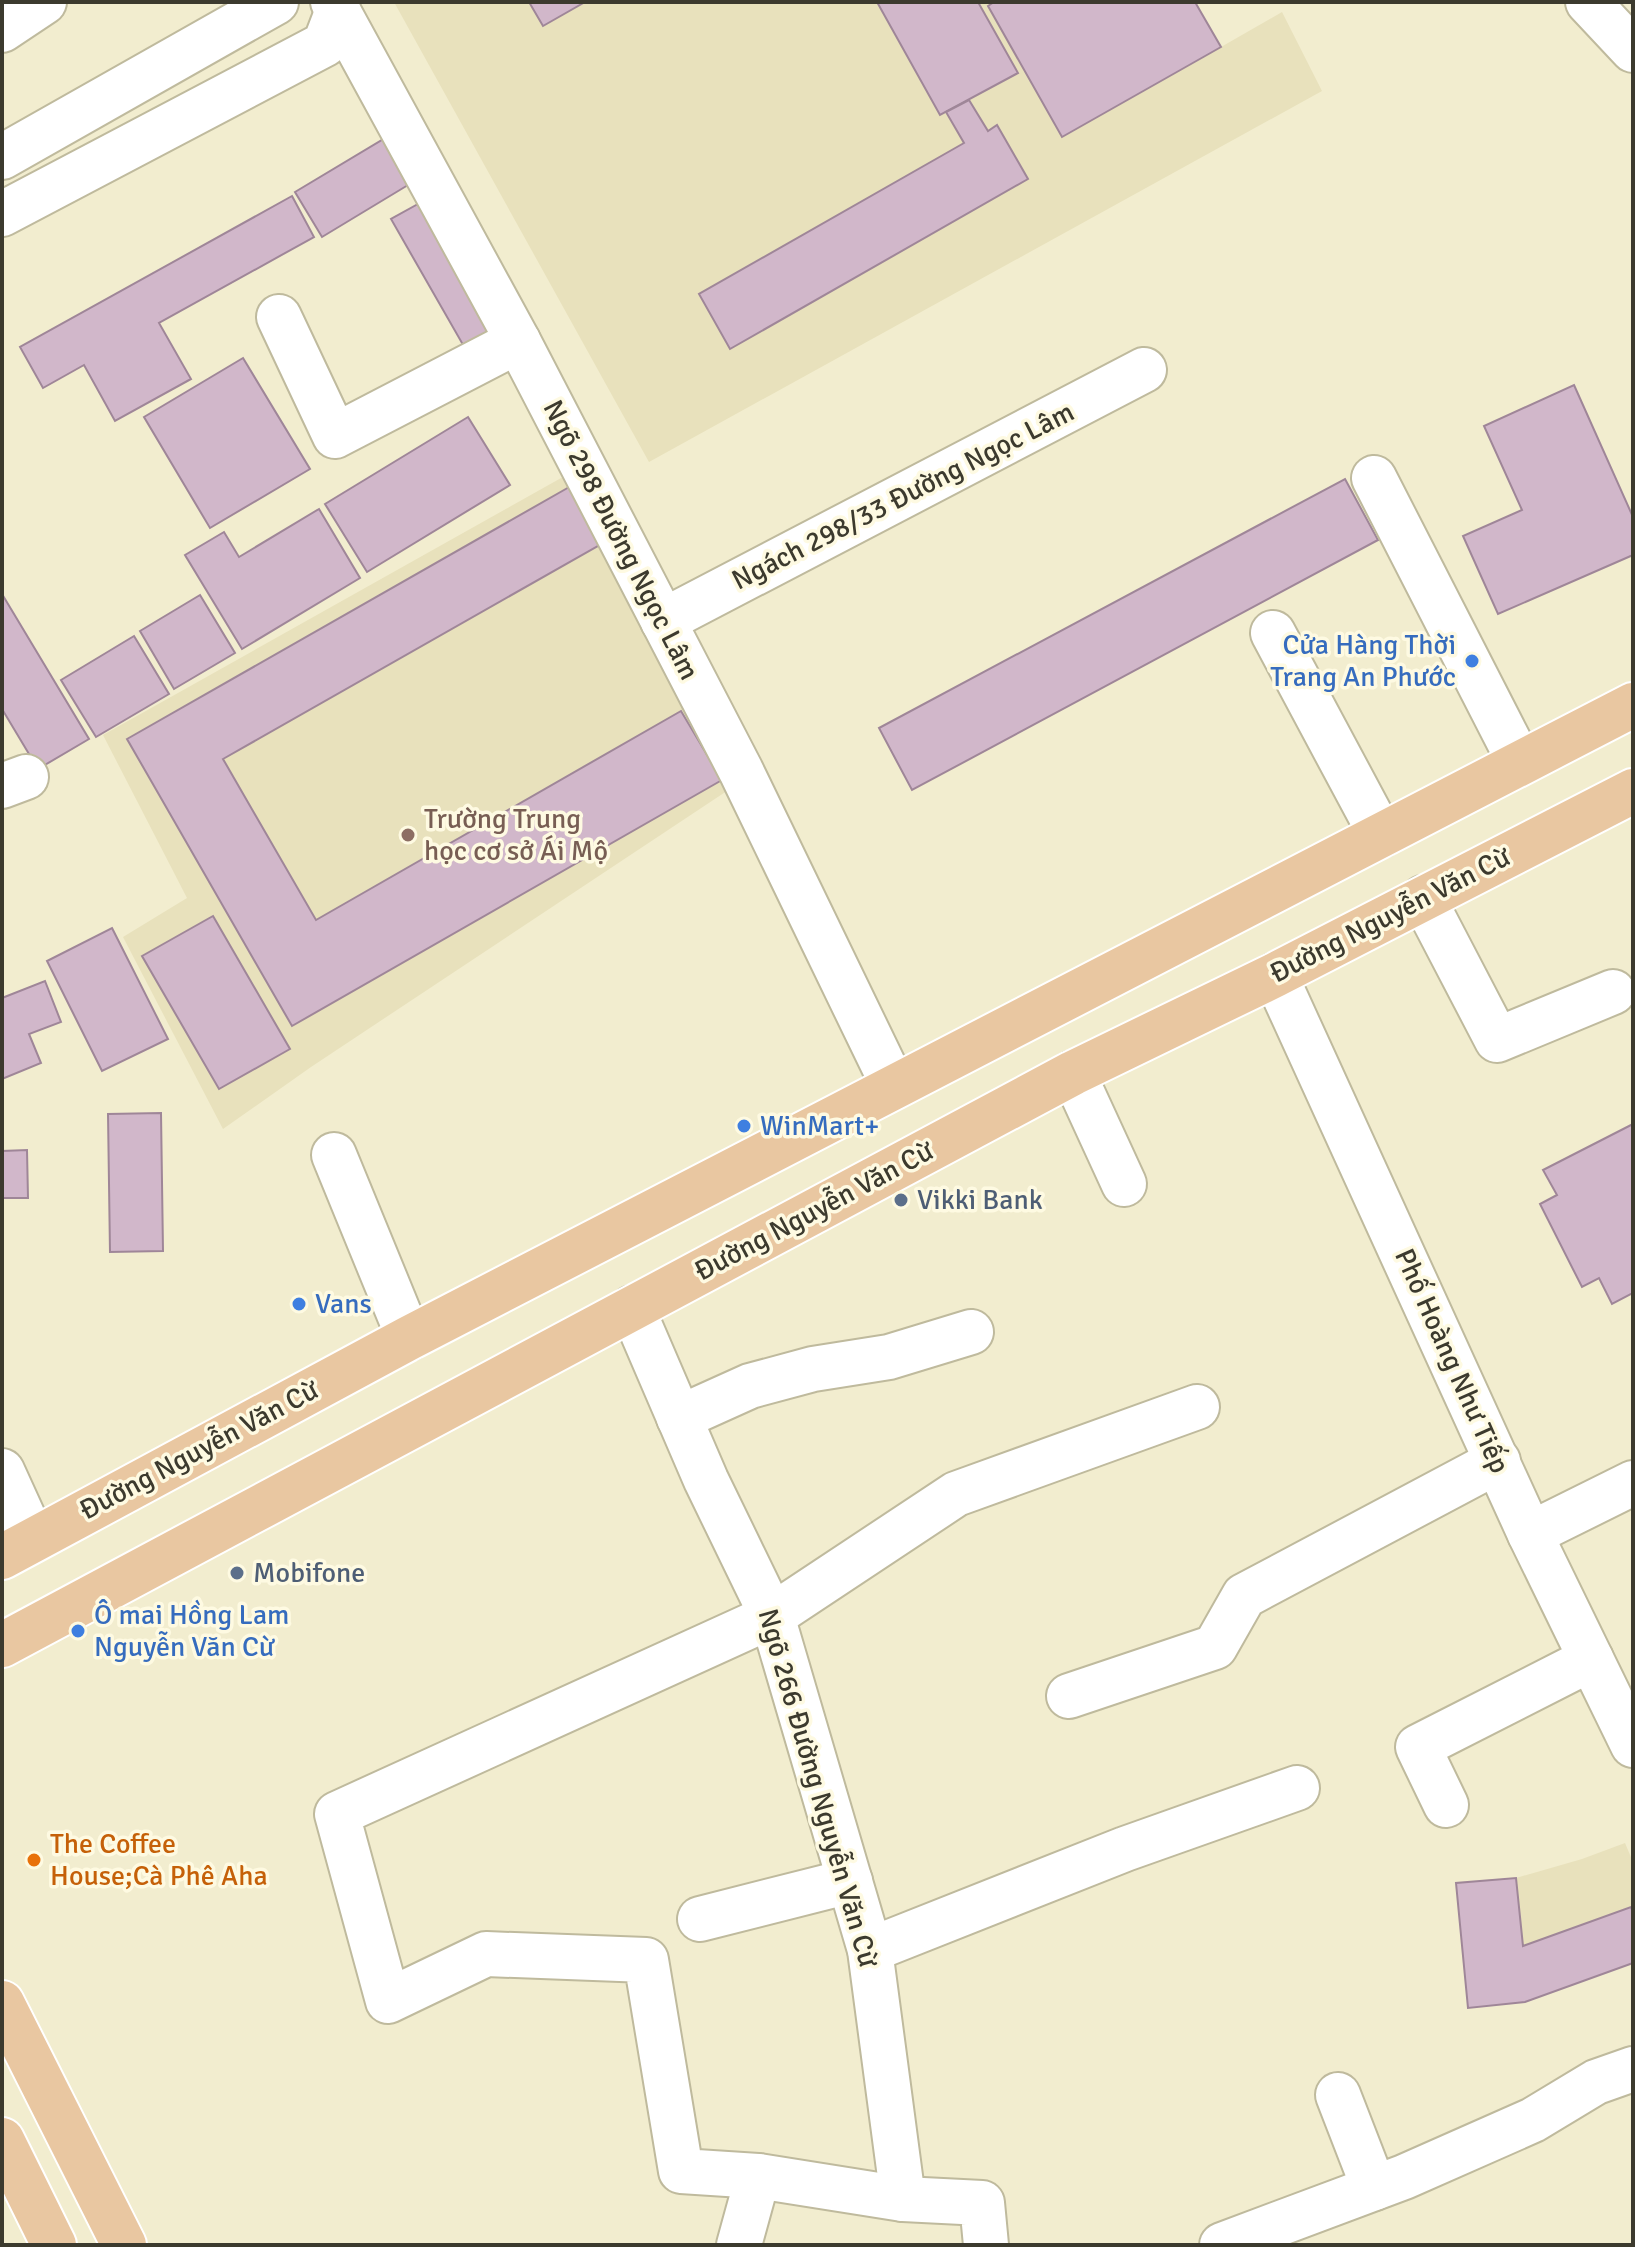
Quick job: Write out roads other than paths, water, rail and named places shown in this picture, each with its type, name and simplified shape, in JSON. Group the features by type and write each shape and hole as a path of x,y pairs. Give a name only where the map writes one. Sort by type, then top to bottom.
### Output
{"main road":[{"name":"Đường Nguyễn Văn Cừ","path":"12,1542 1633,705"},
{"name":"Đường Nguyễn Văn Cừ","path":"2,1645 1073,1073 1275,975 1633,791"},
{"path":"2,2003 124,2245"},
{"path":"2,2140 54,2245"}],"street":[{"path":"2,30 44,2"},
{"path":"2,157 276,2"},
{"path":"1588,2 1633,50"},
{"path":"2,214 325,44 335,6"},
{"name":"Ngõ 298 Đường Ngọc Lâm","path":"335,6 518,341 741,771 893,1085"},
{"path":"279,317 335,436 518,341"},
{"name":"Ngách 298/33 Đường Ngọc Lâm","path":"663,621 1144,370"},
{"path":"1374,478 1520,763"},
{"path":"1273,633 1381,835"},
{"path":"1423,898 1497,1040 1613,992"},
{"name":"Phố Hoàng Như Tiếp","path":"1275,975 1530,1534 1633,1745"},
{"path":"1073,1073 1124,1184"},
{"path":"334,1155 409,1338"},
{"name":"Ngõ 266 Đường Nguyễn Văn Cừ","path":"632,1308 679,1418 772,1616 870,1950 903,2199"},
{"path":"679,1418 750,1386 813,1369 889,1357 971,1332"},
{"path":"986,2245 982,2203 903,2199 758,2176 681,2171 646,1960 486,1954 388,2001 337,1814 772,1616 956,1494 1197,1407"},
{"path":"1069,1696 1215,1647 1244,1596 1498,1461"},
{"path":"2,1471 12,1542"},
{"path":"1530,1534 1633,1483"},
{"path":"1446,1805 1418,1747 1591,1659"},
{"path":"870,1950 1125,1849 1297,1788"},
{"path":"700,1919 850,1881"},
{"path":"1222,2245 1374,2188 1533,2120 1596,2082 1633,2069"},
{"path":"1338,2095 1374,2188"},
{"path":"739,2245 758,2176"}],"place":[{"name":"Cửa Hàng Thời Trang An Phước","path":"1472,661"},
{"name":"Trường Trung học cơ sở Ái Mộ","path":"408,835"},
{"name":"WinMart+","path":"744,1126"},
{"name":"Vikki Bank","path":"901,1200"},
{"name":"Vans","path":"299,1304"},
{"name":"Mobifone","path":"237,1573"},
{"name":"Ô mai Hồng Lam Nguyễn Văn Cừ","path":"78,1631"},
{"name":"The Coffee House;Cà Phê Aha","path":"34,1860"}]}
